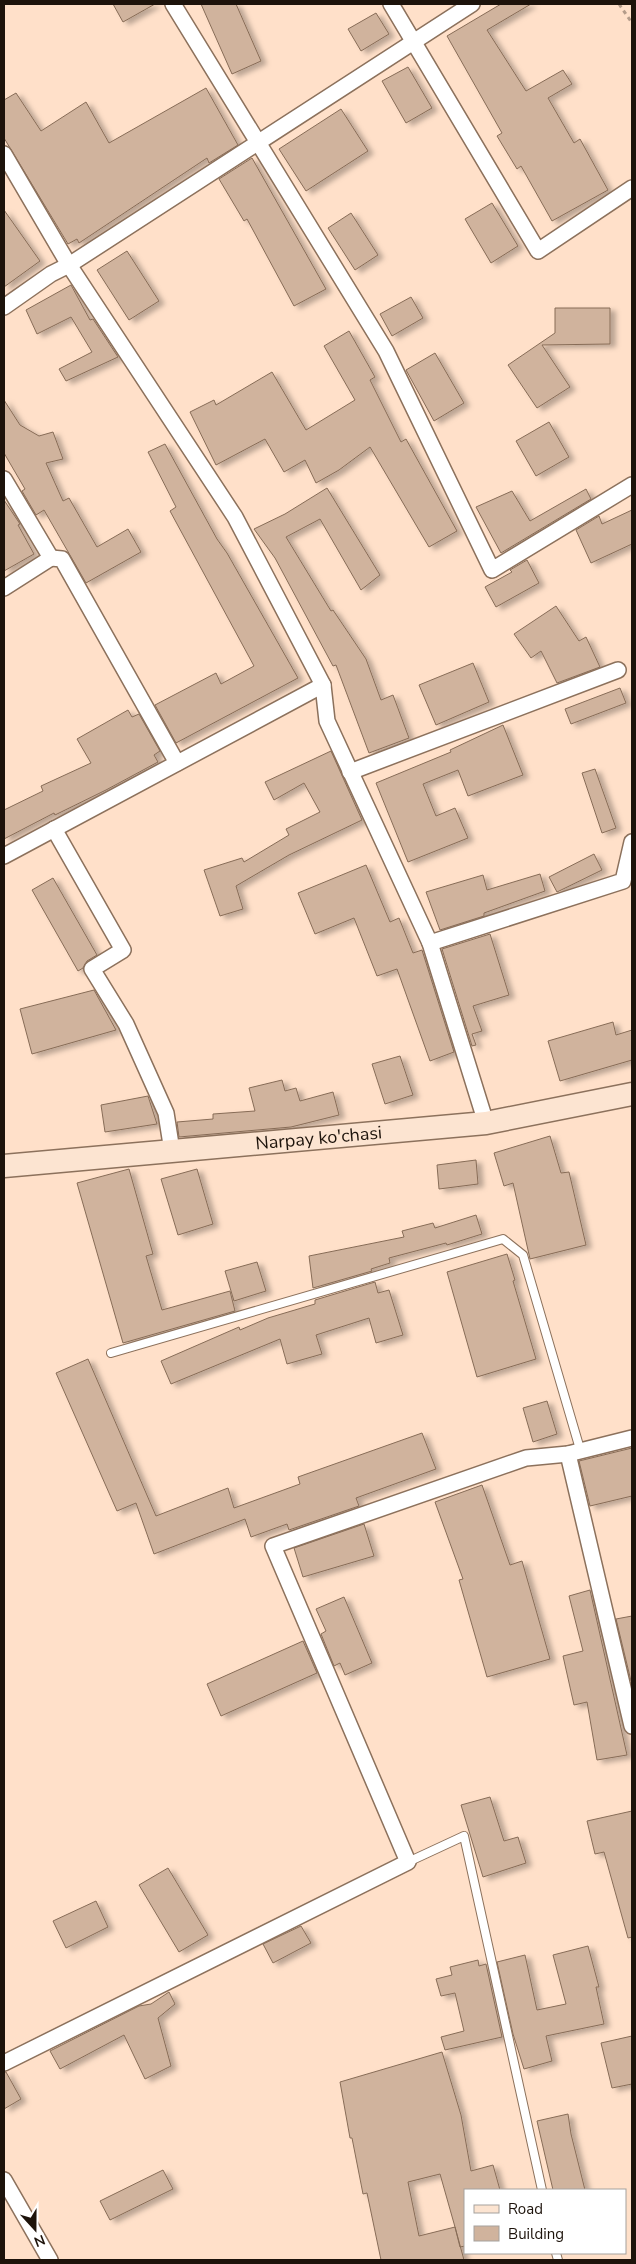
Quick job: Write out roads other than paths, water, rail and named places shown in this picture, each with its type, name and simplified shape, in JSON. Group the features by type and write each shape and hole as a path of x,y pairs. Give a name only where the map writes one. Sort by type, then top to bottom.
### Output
{"main road":[{"name":"Narpay ko'chasi","path":"4,1166 486,1123 632,1094"}],"street":[{"path":"172,4 386,351 492,570 632,485"},
{"path":"391,4 538,251 632,188"},
{"path":"4,306 472,4"},
{"path":"4,154 69,265 235,517 323,685 327,721 430,943 486,1123"},
{"path":"4,478 51,558"},
{"path":"4,588 51,558 62,559 177,763"},
{"path":"350,772 618,670"},
{"path":"4,856 323,685"},
{"path":"54,829 123,950 92,969 126,1024 166,1113 172,1151"},
{"path":"430,943 623,881 632,842"},
{"path":"4,2064 408,1862 273,1546 518,1461 632,1438"},
{"path":"574,1451 632,1726"},
{"path":"4,2180 50,2260"}],"lane":[{"path":"111,1353 503,1239 523,1255 574,1451"},
{"path":"408,1862 464,1836 542,2189"}]}
